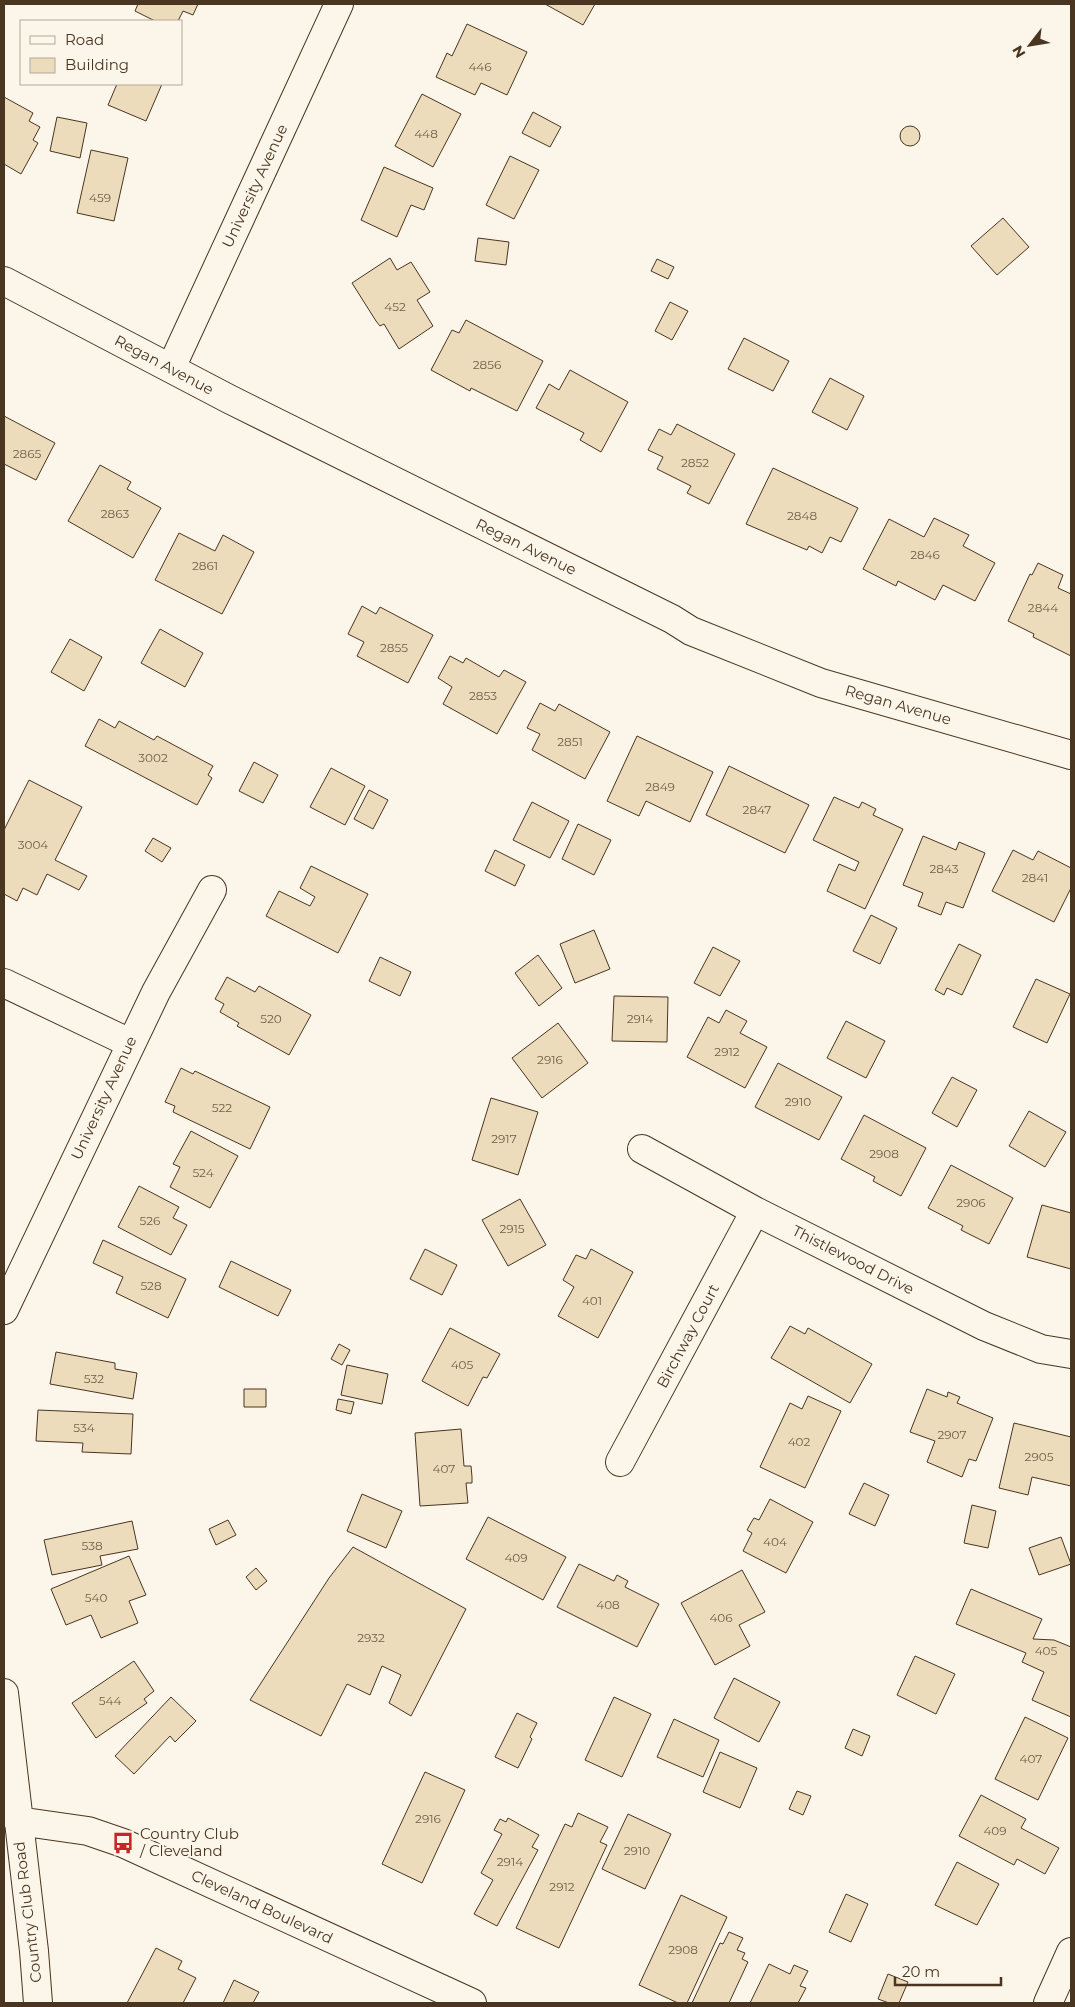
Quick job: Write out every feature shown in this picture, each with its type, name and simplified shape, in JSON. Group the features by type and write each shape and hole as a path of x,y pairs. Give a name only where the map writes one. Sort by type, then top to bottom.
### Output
{"street":[{"name":"University Avenue","path":"171,368 339,4"},
{"name":"Regan Avenue","path":"4,281 229,399 672,619 691,631 821,683 1071,755"},
{"name":"University Avenue","path":"4,1310 130,1043 212,890"},
{"path":"4,983 130,1043"},
{"name":"Thistlewood Drive","path":"642,1149 755,1211 984,1326 1041,1349 1071,1354"},
{"name":"Birchway Court","path":"620,1462 755,1211"},
{"path":"4,1693 11,1828"},
{"name":"Country Club Road","path":"11,1828 34,1951 38,2003"},
{"name":"Cleveland Boulevard","path":"11,1828 88,1831 123,1843 472,2003"},
{"path":"1048,2003 1071,1952"}],"building":[{"path":"138,4 198,4 193,15 183,11 178,20 153,20 135,11"},
{"path":"545,4 595,4 583,25"},
{"path":"467,24 527,52 507,95 481,83 475,95 436,77 447,53 452,56"},
{"path":"117,85 162,85 146,121 108,105"},
{"path":"422,94 461,114 433,167 395,146"},
{"path":"4,97 33,113 29,121 40,127 33,140 38,143 21,174 4,164"},
{"path":"533,112 561,127 550,147 522,133"},
{"path":"57,117 87,123 80,158 50,151"},
{"path":"910,126 917,129 920,136 917,143 910,146 903,143 900,136 903,129"},
{"path":"91,150 128,158 114,221 77,213"},
{"path":"510,156 539,170 514,219 486,205"},
{"path":"384,167 433,188 424,210 411,205 397,237 361,220"},
{"path":"1003,218 1029,247 997,275 971,246"},
{"path":"478,238 509,242 506,265 475,261"},
{"path":"390,258 397,270 411,262 430,292 417,300 433,326 399,349 384,324 380,326 376,321 352,283"},
{"path":"657,259 674,267 668,279 651,271"},
{"path":"670,302 688,311 672,340 655,331"},
{"path":"466,320 543,361 517,411 471,388 470,391 431,370 452,330 459,333"},
{"path":"744,338 789,361 773,391 728,369"},
{"path":"570,370 628,402 601,452 580,440 584,433 536,408 549,384 559,390"},
{"path":"830,378 864,396 847,430 812,412"},
{"path":"4,416 55,443 36,480 4,464"},
{"path":"677,424 735,454 709,504 687,493 691,486 657,469 663,457 648,450 659,429 671,435"},
{"path":"100,465 131,482 127,489 161,508 133,558 68,521"},
{"path":"773,468 858,508 841,542 830,537 822,553 809,546 807,550 746,524"},
{"path":"934,518 969,535 963,546 995,563 975,601 943,585 935,600 898,581 896,586 863,569 889,519 924,537"},
{"path":"179,533 215,551 223,535 254,552 222,614 155,580"},
{"path":"1038,563 1063,575 1058,588 1071,594 1071,656 1033,637 1034,634 1008,621 1030,574 1032,575"},
{"path":"362,606 376,614 380,607 433,635 408,683 357,656 364,642 348,634"},
{"path":"160,629 203,653 185,687 141,663"},
{"path":"70,639 102,657 84,691 51,672"},
{"path":"450,656 463,663 466,658 499,677 504,670 526,682 497,734 443,704 452,687 438,678"},
{"path":"540,703 555,711 559,704 610,732 585,779 532,750 540,734 527,728"},
{"path":"99,719 115,728 119,721 154,740 157,736 213,766 208,775 212,778 197,805 85,746"},
{"path":"637,736 713,772 690,822 646,801 639,816 607,801"},
{"path":"254,762 278,775 263,803 239,791"},
{"path":"729,766 809,805 785,853 706,815"},
{"path":"331,768 365,786 345,825 310,807"},
{"path":"29,780 82,807 55,860 87,876 79,890 47,874 37,895 23,888 17,901 4,894 4,830"},
{"path":"369,790 388,800 373,829 354,819"},
{"path":"834,797 859,808 862,802 876,809 873,815 903,829 865,909 827,891 839,864 855,871 859,862 813,840"},
{"path":"532,802 569,821 550,858 513,840"},
{"path":"578,824 611,840 594,875 562,859"},
{"path":"923,836 956,850 959,842 985,853 963,908 946,902 941,915 918,906 923,893 903,885"},
{"path":"153,838 171,848 162,862 145,851"},
{"path":"495,850 525,865 515,886 485,871"},
{"path":"1013,850 1033,860 1038,851 1071,868 1071,888 1054,922 992,891"},
{"path":"311,866 368,894 338,953 266,916 279,891 310,906 315,897 300,888"},
{"path":"871,915 897,928 880,964 853,951"},
{"path":"594,930 610,969 575,983 560,944"},
{"path":"959,944 981,955 962,995 947,988 944,995 935,990"},
{"path":"713,947 740,961 720,996 694,983"},
{"path":"538,955 562,988 539,1006 515,973"},
{"path":"380,957 411,972 400,996 369,981"},
{"path":"227,977 255,992 259,986 311,1015 289,1055 237,1026 239,1023 220,1012 224,1004 215,999"},
{"path":"1036,979 1070,994 1047,1043 1013,1027"},
{"path":"614,996 668,997 667,1042 612,1041"},
{"path":"726,1010 747,1021 740,1033 767,1047 745,1088 687,1057 708,1017 719,1023"},
{"path":"846,1021 885,1041 866,1078 827,1058"},
{"path":"558,1023 588,1063 542,1098 512,1058"},
{"path":"778,1063 842,1097 819,1140 755,1107"},
{"path":"181,1068 193,1074 195,1071 270,1107 250,1149 173,1112 175,1106 165,1102"},
{"path":"952,1077 977,1090 957,1127 932,1113"},
{"path":"491,1098 538,1112 518,1175 472,1160"},
{"path":"1029,1111 1066,1132 1045,1167 1009,1146"},
{"path":"864,1115 926,1148 901,1196 873,1181 875,1177 841,1159"},
{"path":"191,1131 238,1156 210,1208 170,1187 180,1167 173,1164"},
{"path":"951,1165 1013,1198 989,1244 961,1230 963,1226 928,1208"},
{"path":"139,1186 179,1207 173,1218 187,1225 171,1255 118,1227"},
{"path":"520,1199 546,1245 508,1266 482,1220"},
{"path":"1042,1205 1071,1213 1071,1269 1027,1257"},
{"path":"103,1240 186,1279 168,1318 116,1293 123,1277 93,1263"},
{"path":"425,1249 457,1265 442,1295 410,1279"},
{"path":"591,1249 633,1272 598,1338 558,1316 574,1287 563,1280 576,1255 586,1259"},
{"path":"231,1261 291,1290 278,1316 219,1287"},
{"path":"790,1326 805,1334 808,1328 872,1364 850,1403 771,1358"},
{"path":"450,1328 500,1354 487,1378 483,1377 468,1406 422,1381"},
{"path":"339,1344 350,1350 342,1365 331,1359"},
{"path":"56,1352 115,1363 115,1369 137,1373 133,1399 50,1384"},
{"path":"347,1365 388,1374 382,1404 341,1395"},
{"path":"244,1389 266,1389 266,1407 244,1407"},
{"path":"927,1389 947,1397 948,1392 960,1397 957,1403 993,1418 976,1461 969,1459 962,1477 927,1462 935,1441 910,1432"},
{"path":"808,1396 841,1411 805,1488 760,1467 790,1403 802,1409"},
{"path":"338,1399 354,1402 351,1414 336,1410"},
{"path":"38,1410 133,1414 131,1454 82,1452 83,1443 36,1441"},
{"path":"1014,1423 1071,1437 1071,1486 1032,1477 1028,1495 999,1488"},
{"path":"461,1429 464,1466 471,1466 472,1483 466,1483 468,1503 420,1506 415,1433"},
{"path":"864,1483 889,1495 875,1526 849,1514"},
{"path":"362,1494 402,1511 386,1548 347,1531"},
{"path":"770,1499 813,1522 786,1573 743,1551 752,1533 747,1530 754,1518 759,1520"},
{"path":"972,1505 996,1511 988,1548 964,1543"},
{"path":"488,1517 566,1557 543,1600 466,1559"},
{"path":"228,1520 236,1535 216,1545 209,1529"},
{"path":"132,1521 138,1549 100,1556 102,1565 52,1575 44,1540"},
{"path":"1061,1537 1071,1564 1039,1575 1029,1548"},
{"path":"353,1547 466,1609 411,1716 389,1703 401,1675 382,1666 370,1695 347,1684 321,1736 250,1700 329,1578"},
{"path":"129,1556 146,1595 129,1601 138,1623 101,1638 91,1615 66,1625 51,1589"},
{"path":"579,1564 614,1581 617,1575 628,1581 625,1587 659,1604 637,1647 557,1607"},
{"path":"256,1568 267,1581 256,1590 246,1577"},
{"path":"742,1570 765,1612 739,1625 750,1646 715,1665 681,1603"},
{"path":"971,1589 1042,1619 1033,1639 1054,1640 1071,1647 1071,1717 1032,1700 1044,1672 1022,1662 1026,1653 956,1624"},
{"path":"915,1656 955,1674 936,1714 897,1695"},
{"path":"134,1661 154,1691 144,1699 147,1703 96,1738 72,1703"},
{"path":"734,1678 780,1702 759,1742 714,1718"},
{"path":"171,1697 196,1721 175,1742 170,1736 134,1774 115,1756"},
{"path":"614,1697 651,1714 622,1777 585,1760"},
{"path":"517,1713 537,1723 530,1737 532,1739 518,1768 495,1757"},
{"path":"1025,1717 1068,1738 1038,1800 995,1779"},
{"path":"674,1719 719,1740 703,1777 657,1757"},
{"path":"853,1729 870,1736 862,1756 845,1748"},
{"path":"720,1752 757,1768 740,1808 703,1792"},
{"path":"425,1772 465,1790 422,1883 382,1864"},
{"path":"797,1791 811,1796 803,1815 789,1809"},
{"path":"981,1795 1026,1819 1021,1828 1059,1848 1045,1874 1017,1859 1014,1865 959,1836"},
{"path":"578,1813 608,1827 600,1842 607,1845 559,1948 516,1928 565,1824 572,1827"},
{"path":"628,1814 671,1834 645,1889 602,1869"},
{"path":"508,1818 539,1835 532,1847 538,1850 497,1926 474,1914 493,1880 481,1873 502,1834 494,1830 500,1819 506,1822"},
{"path":"957,1862 999,1884 977,1925 935,1905"},
{"path":"846,1894 868,1904 851,1942 829,1932"},
{"path":"681,1895 727,1917 687,2003 678,2003 639,1985"},
{"path":"729,1932 743,1938 737,1950 745,1953 742,1959 748,1962 729,2003 692,2003 720,1943 723,1944"},
{"path":"156,1948 182,1961 178,1969 196,1978 183,2003 127,2003"},
{"path":"769,1964 790,1974 794,1965 808,1971 800,1986 806,1988 798,2003 750,2003"},
{"path":"888,1974 908,1982 899,2003 889,2003 878,1999"},
{"path":"234,1980 259,1992 253,2003 223,2003"}],"place":[{"name":"Country Club / Cleveland","path":"123,1843"}]}
